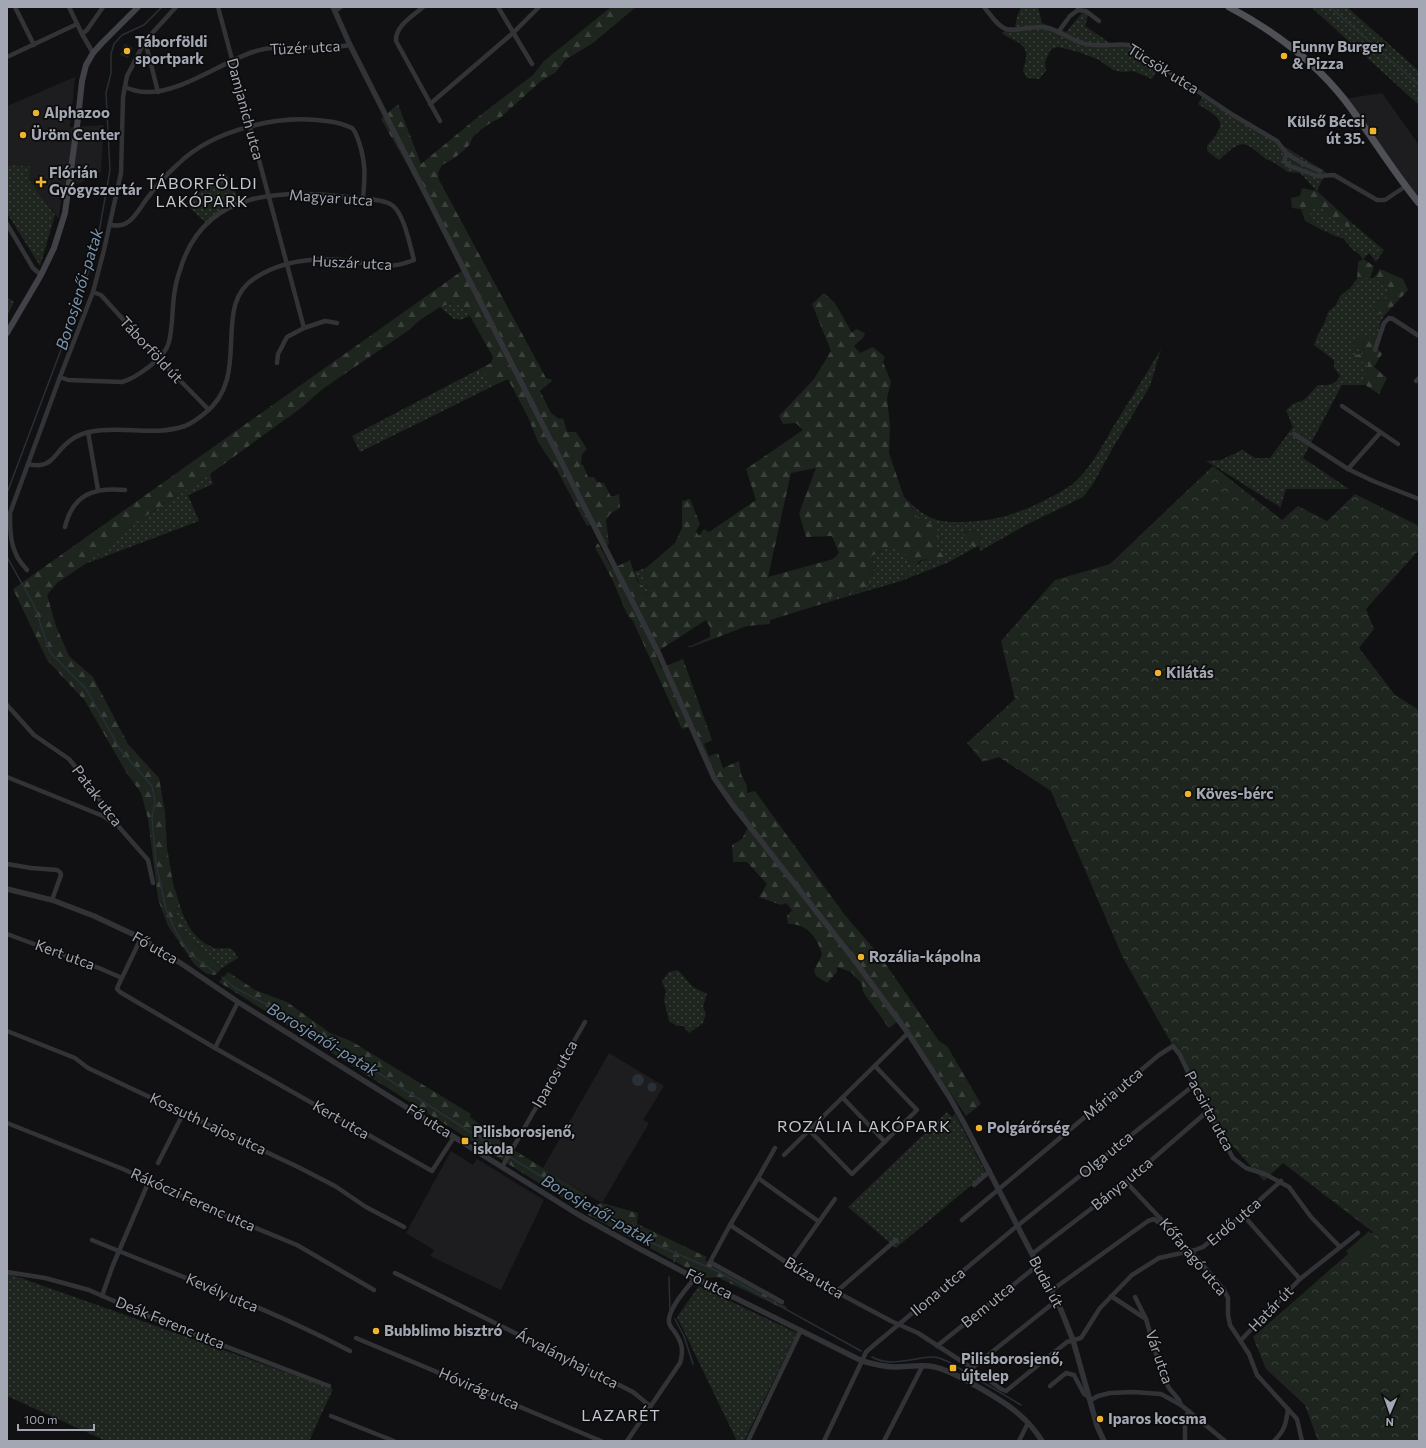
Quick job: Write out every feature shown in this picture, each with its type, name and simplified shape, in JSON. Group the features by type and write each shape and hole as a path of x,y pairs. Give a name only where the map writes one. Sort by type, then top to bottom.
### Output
{"main road":[{"path":"7,333 41,275 54,248 65,213 82,81 86,65 93,53 138,7"},
{"path":"1229,7 1269,31 1319,71 1344,98 1419,202"}],"street":[{"path":"15,7 34,45"},
{"path":"69,7 93,53"},
{"path":"82,34 87,30 103,7"},
{"path":"27,570 16,556 11,533 10,513 93,292 111,225 121,173 125,88 127,76 145,41 176,7"},
{"name":"Damjanich utca","path":"218,7 304,328"},
{"path":"334,9 341,7"},
{"path":"423,7 398,29 395,35 396,41 440,122"},
{"path":"498,7 532,64"},
{"path":"430,104 513,33 540,7"},
{"name":"Tücsök utca","path":"984,7 1004,29 1014,30 1031,26 1042,27 1059,32 1082,43 1090,45 1129,45 1233,115 1277,141 1286,154 1320,171"},
{"name":"Budai út","path":"334,9 350,45 659,654 714,778 732,804 908,1033 935,1073 990,1171 1017,1226 1057,1300 1073,1340 1097,1426 1104,1441"},
{"path":"1059,32 1070,16 1078,9 1086,11 1099,21"},
{"path":"7,57 77,24"},
{"path":"145,41 158,92"},
{"name":"Tüzér utca","path":"125,88 137,92 158,92 169,90 232,59 255,51 276,47 335,48 350,45"},
{"path":"111,225 121,226 130,221 161,181 179,163 192,153 224,136 250,126 276,120 314,119 333,122 352,128 357,134 364,158 365,172 363,198"},
{"name":"Tücsök utca","path":"1286,154 1284,158 1285,162 1290,166 1317,176 1334,175 1377,200 1386,200 1406,186"},
{"name":"Magyar utca","path":"60,377 68,380 122,382 138,375 158,358 164,352 168,344 175,289 180,270 195,237 219,214 232,206 248,200 268,196 309,193 363,198 385,202 395,207 398,212 406,232 414,260"},
{"path":"7,224 33,268 41,275"},
{"name":"Huszár utca","path":"28,464 41,465 46,463 72,439 88,432 103,429 123,429 156,432 187,425 197,420 217,402 224,391 231,362 233,317 238,296 247,283 271,269 286,264 319,260 335,260 387,267 402,265 414,260"},
{"name":"Táborföld út","path":"93,292 101,295 208,410"},
{"path":"1375,350 1384,323 1389,318 1393,318 1419,336"},
{"path":"278,362 278,354 287,337 304,328 325,321 337,324"},
{"path":"1342,406 1398,444"},
{"path":"88,432 98,490"},
{"path":"1348,469 1380,433"},
{"path":"1294,434 1348,469 1373,481 1419,499"},
{"path":"65,527 71,509 90,493 106,489 125,490"},
{"name":"Patak utca","path":"7,705 34,734 69,759 86,780 119,827 148,860 153,883"},
{"path":"7,777 104,816 119,827"},
{"path":"7,864 57,870 60,872 61,875 52,900"},
{"name":"Fő utca","path":"7,889 52,900 94,916 141,938 238,1002 579,1215 695,1278 862,1361 882,1366 894,1367 923,1365 949,1371 1001,1400 1016,1411 1028,1423 1042,1441"},
{"name":"Kert utca","path":"7,934 122,978"},
{"name":"Kert utca","path":"141,938 117,989 120,992 432,1172 454,1137"},
{"path":"215,1048 238,1002"},
{"name":"Iparos utca","path":"502,1167 585,1022"},
{"name":"Kossuth Lajos utca","path":"7,1031 76,1058 88,1068 298,1167 336,1186 366,1206 404,1226"},
{"path":"784,1155 908,1033"},
{"name":"Pacsirta utca","path":"1173,1046 1180,1055 1233,1158 1246,1168 1265,1174 1289,1187 1312,1217 1340,1247"},
{"name":"Mária utca","path":"962,1220 1159,1055 1173,1046"},
{"path":"809,1130 852,1174 885,1142 917,1110 875,1066"},
{"name":"Olga utca","path":"1017,1226 1194,1084"},
{"path":"843,1098 885,1142"},
{"name":"Bánya utca","path":"1032,1254 1126,1182 1209,1110"},
{"path":"158,1163 184,1112"},
{"name":"Rákóczi Ferenc utca","path":"7,1123 123,1169 205,1207 297,1245 374,1290"},
{"path":"775,1148 710,1262 782,1302"},
{"path":"974,1185 990,1171"},
{"path":"758,1178 818,1221"},
{"path":"102,1296 119,1251 149,1181"},
{"name":"Kőfaragó utca","path":"1126,1182 1172,1230 1225,1291 1228,1300 1228,1320 1241,1340"},
{"name":"Erdő utca","path":"1006,1390 1067,1342 1081,1338 1100,1308 1132,1275 1159,1258 1191,1251 1205,1246 1281,1182"},
{"path":"789,1264 835,1199"},
{"path":"1243,1215 1300,1279"},
{"path":"1052,1290 1148,1221 1154,1219 1166,1228 1172,1230"},
{"name":"Búza utca","path":"730,1225 789,1264 836,1292 891,1321 918,1333 1001,1389 1006,1390"},
{"name":"Ilona utca","path":"824,1441 862,1361 870,1349 1017,1226"},
{"name":"Határ út","path":"1302,1441 1298,1420 1257,1375 1249,1354 1241,1340 1300,1279 1358,1233"},
{"name":"Kevély utca","path":"92,1240 230,1295 318,1334 350,1351"},
{"path":"836,1292 896,1240"},
{"name":"Bem utca","path":"937,1346 1038,1264"},
{"name":"Deák Ferenc utca","path":"7,1272 45,1278 89,1290 157,1320 329,1386"},
{"name":"Árvalányhaj utca","path":"395,1273 633,1392 650,1406"},
{"path":"627,1441 680,1363 683,1354 682,1345 680,1338 669,1325 669,1318 681,1295 695,1278"},
{"name":"Vár utca","path":"1111,1296 1146,1319"},
{"name":"Vár utca","path":"1135,1297 1146,1319 1162,1374 1169,1388 1179,1400 1181,1405 1225,1441"},
{"path":"972,1368 1057,1300"},
{"path":"748,1441 801,1330"},
{"name":"Hóvirág utca","path":"356,1338 601,1441"},
{"path":"884,1441 923,1365"},
{"path":"1050,1386 1066,1373 1074,1375 1084,1394 1090,1399 1110,1393 1133,1392 1161,1394 1181,1405"},
{"path":"1274,1441 1282,1433 1286,1422 1288,1409"},
{"path":"1185,1441 1185,1418 1188,1411"},
{"path":"331,1416 394,1441"},
{"path":"1019,1441 1028,1423"}],"shaded area":[{"path":"75,77 70,127 104,125 101,172 62,192 59,219 29,180 30,166 7,165 7,106"},
{"path":"1382,93 1419,145 1419,198 1344,99"},
{"path":"609,1053 664,1086 643,1120 649,1123 602,1203 543,1168"},
{"path":"638,1074 642,1076 644,1080 642,1084 638,1086 634,1084 632,1080 634,1076"},
{"path":"650,1083 654,1083 656,1087 654,1091 650,1091 648,1089 648,1085"},
{"path":"451,1151 473,1165 477,1159 544,1200 501,1290 430,1256 434,1250 406,1233"}],"green space":[{"path":"611,7 636,7 593,43 565,60 556,72 541,81 499,119 478,132 472,138 467,148 442,165 438,173 439,180 546,378 553,380 540,391 551,413 559,419 563,418 567,432 576,432 587,449 582,454 581,464 583,465 588,477 594,477 597,482 604,483 611,497 619,494 620,508 610,514 606,520 609,544 606,546 594,523 587,526 557,470 538,442 528,417 508,379 495,385 485,373 472,373 491,363 493,357 470,316 458,301 440,307 324,388 301,408 210,474 141,519 85,564 57,583 47,595 56,626 69,656 93,677 128,744 159,778 165,812 167,848 173,883 180,906 174,913 191,941 222,968 215,975 207,974 195,965 168,926 158,899 148,819 141,793 126,772 85,701 47,660 13,589 466,268 381,119 398,104 421,164 478,117 533,75 544,61"},
{"path":"1021,7 1038,7 1042,23 1066,32 1083,12 1088,15 1085,26 1113,45 1123,45 1136,51 1159,66 1152,79 1133,71 1122,72 1113,70 1099,60 1079,52 1058,47 1051,49 1045,62 1046,71 1039,79 1027,78 1023,71 1026,56 1024,47 1002,33 1007,28 1015,27"},
{"path":"1311,7 1347,7 1419,71 1419,105"},
{"name":"Táborföldi sportpark","path":"125,44 133,48 128,58 120,55"},
{"path":"1203,96 1326,172 1317,191 1300,173 1288,172 1270,160 1267,160 1248,145 1238,145 1219,160 1207,151 1207,146 1218,132 1220,122 1213,114 1198,104"},
{"path":"7,165 30,166 29,180 55,215 40,266 7,213"},
{"path":"226,173 239,201 218,213 206,223 186,204 205,187"},
{"path":"1302,188 1317,191 1352,223 1349,228 1335,218 1327,217 1322,207 1312,207 1309,217 1328,233 1305,221 1301,209 1292,208 1291,198 1300,196"},
{"path":"1311,207 1322,207 1349,228 1352,223 1384,250 1376,262 1369,253 1363,259 1343,238 1329,233 1317,224 1309,217"},
{"path":"1363,259 1374,266 1370,278 1357,279 1358,262"},
{"path":"1380,269 1403,279 1408,290 1384,316 1374,310 1376,300 1385,301 1390,291 1374,278"},
{"path":"1374,278 1390,291 1385,301 1377,300 1374,310 1384,316 1381,321 1377,339 1353,347 1363,349 1368,364 1365,385 1342,385 1303,458 1349,489 1286,489 1280,509 1279,506 1206,461 1221,460 1242,450 1255,458 1270,458 1293,427 1286,410 1293,404 1304,400 1318,385 1336,382 1340,376 1334,367 1334,360 1314,345 1328,312 1336,305 1340,296 1350,288 1357,279"},
{"path":"824,293 835,303 852,333 856,329 865,333 863,338 854,346 860,353 873,347 885,357 883,362 891,382 887,398 890,425 889,453 904,497 919,520 937,526 939,543 933,548 946,556 941,563 931,558 919,561 909,576 901,581 910,562 905,553 893,545 871,556 875,567 864,590 830,597 825,603 770,620 770,624 747,626 692,647 688,647 710,637 710,627 706,620 655,653 661,668 683,659 712,740 704,744 709,756 718,753 723,768 739,761 741,774 747,786 747,793 755,791 844,914 880,956 939,1041 947,1046 981,1104 966,1116 901,1019 889,1028 863,992 862,984 851,972 837,967 837,972 827,983 816,976 814,970 822,955 818,943 814,937 801,926 788,924 787,916 792,910 786,903 781,905 759,897 767,884 747,862 733,862 732,845 742,839 749,825 713,773 692,726 682,729 633,621 627,614 612,579 595,547 598,543 612,569 630,560 637,581 642,586 644,594 648,595 645,578 646,568 675,543 682,528 682,501 690,499 700,524 696,531 699,536 704,529 709,532 756,500 746,469 803,430 796,423 783,424 779,416 814,379 831,351 812,304","holes":["816,468 799,513 806,537 832,536 839,553 833,559 768,577 791,473"]},
{"path":"7,297 14,302 7,316"},
{"path":"458,301 470,316 460,320 454,319 440,307"},
{"path":"1362,336 1377,339 1378,349 1382,354 1374,367 1387,378 1379,394 1365,385 1368,364 1354,359 1353,355 1364,354 1363,349 1352,348"},
{"path":"1161,349 1150,386 1093,484 1083,497 1024,526 980,551 979,546 981,537 972,530 964,533 974,548 949,562 901,581 825,603 830,597 864,590 868,579 875,568 871,556 893,545 906,553 910,562 902,579 921,562 931,558 946,556 933,548 919,520 904,497 921,512 937,520 946,522 978,521 998,518 1027,508 1055,495 1073,484 1085,472 1095,458"},
{"path":"472,373 485,373 495,385 360,452 352,436"},
{"path":"1213,466 1282,520 1298,506 1327,521 1355,494 1419,526 1419,550 1366,609 1374,629 1359,648 1395,695 1419,710 1419,1441 1318,1441 1305,1405 1266,1369 1253,1337 1373,1232 1283,1163 1264,1181 1224,1136 1123,958 1051,791 999,757 983,762 967,743 1015,699 1001,641 1055,580 1110,564"},
{"path":"210,474 213,484 188,495 199,521 85,564 141,519"},
{"path":"972,530 981,537 979,546 974,548 963,534"},
{"path":"646,568 645,578 648,595 644,594 634,572"},
{"path":"180,906 188,925 201,940 212,947 229,948 238,958 222,968 191,941 174,913"},
{"path":"678,970 693,987 707,994 703,1007 706,1014 703,1023 689,1033 683,1026 677,1026 669,1021 664,1000 666,992 662,981 669,972"},
{"path":"228,972 255,990 287,1002 330,1033 351,1041 471,1114 470,1117 507,1146 587,1195 577,1207 219,982"},
{"path":"947,1112 952,1117 955,1114 986,1173 896,1248 848,1207"},
{"path":"602,1203 638,1213 637,1224 707,1257 705,1260 787,1307 786,1310 717,1277 706,1278 588,1215 591,1207"},
{"path":"1369,1231 1380,1243 1357,1264 1346,1251"},
{"path":"7,1273 333,1389 309,1441 106,1441 7,1396"},
{"path":"699,1286 797,1333 744,1441 737,1441 677,1317"}],"waterway":[{"name":"Borosjenői-patak","path":"7,493 76,310 96,249 110,170 106,93 111,73 111,54 114,44 122,35 144,25 162,7"},
{"path":"1330,7 1419,85"},
{"name":"Borosjenői-patak","path":"7,557 34,605 50,652 86,689 120,749 152,786 155,802 152,818 156,863 166,909 177,934 190,954 216,973"},
{"name":"Borosjenői-patak","path":"222,977 235,988 293,1018 506,1155"},
{"name":"Borosjenői-patak","path":"510,1157 641,1238 717,1271 861,1351"},
{"path":"674,1262 676,1253"},
{"path":"669,1277 670,1311"},
{"path":"675,1319 684,1336 693,1364"},
{"name":"Borosjenői-patak","path":"872,1357 887,1362 926,1357 939,1358 947,1361 1021,1405"}],"place":[{"name":"Táborföldi sportpark","path":"127,51"},
{"name":"Funny Burger & Pizza","path":"1284,56"},
{"name":"Alphazoo","path":"36,113"},
{"name":"Külső Bécsi út 35.","path":"1373,131"},
{"name":"Üröm Center","path":"23,135"},
{"name":"Flórián Gyógyszertár","path":"41,182"},
{"name":"Kilátás","path":"1158,673"},
{"name":"Köves-bérc","path":"1188,794"},
{"name":"Rozália-kápolna","path":"861,957"},
{"name":"Polgárőrség","path":"979,1128"},
{"name":"Pilisborosjenő, iskola","path":"465,1141"},
{"name":"Bubblimo bisztró","path":"376,1331"},
{"name":"Pilisborosjenő, újtelep","path":"953,1368"},
{"name":"Iparos kocsma","path":"1100,1419"}],"district":[{"name":"TÁBORFÖLDI LAKÓPARK","path":"202,192"},
{"name":"ROZÁLIA LAKÓPARK","path":"864,1126"},
{"name":"LAZARÉT","path":"621,1415"}]}
